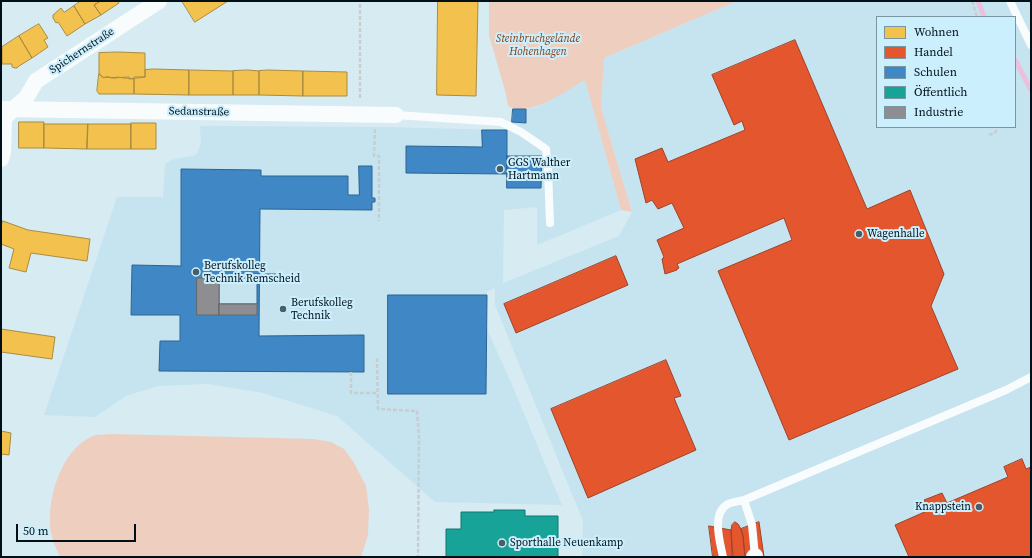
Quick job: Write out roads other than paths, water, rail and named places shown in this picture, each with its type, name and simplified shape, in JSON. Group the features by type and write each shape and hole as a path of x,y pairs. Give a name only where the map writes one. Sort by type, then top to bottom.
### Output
{"street":[{"name":"Spichernstraße","path":"1,159 3,152 4,119 7,109 26,98 36,81 159,1"},
{"name":"Sedanstraße","path":"7,109 396,115"}],"lane":[{"path":"1010,1 1031,45"},
{"path":"396,115 501,122 521,132 546,149 550,223"},
{"path":"723,557 718,520 720,511 728,504 744,500 1006,390 1031,377"},
{"path":"744,500 752,525 754,556"}],"waterway":[{"path":"978,1 984,16"},
{"path":"1016,62 1031,90"}],"place":[{"name":"GGS Walther Hartmann","path":"500,169"},
{"name":"Wagenhalle","path":"859,234"},
{"name":"Berufskolleg Technik Remscheid","path":"196,272"},
{"name":"Berufskolleg Technik","path":"283,309"},
{"name":"Knappstein","path":"979,507"},
{"name":"Sporthalle Neuenkamp","path":"502,543"}],"park label":[{"name":"Steinbruchgelände Hohenhagen","path":"538,45"}]}
